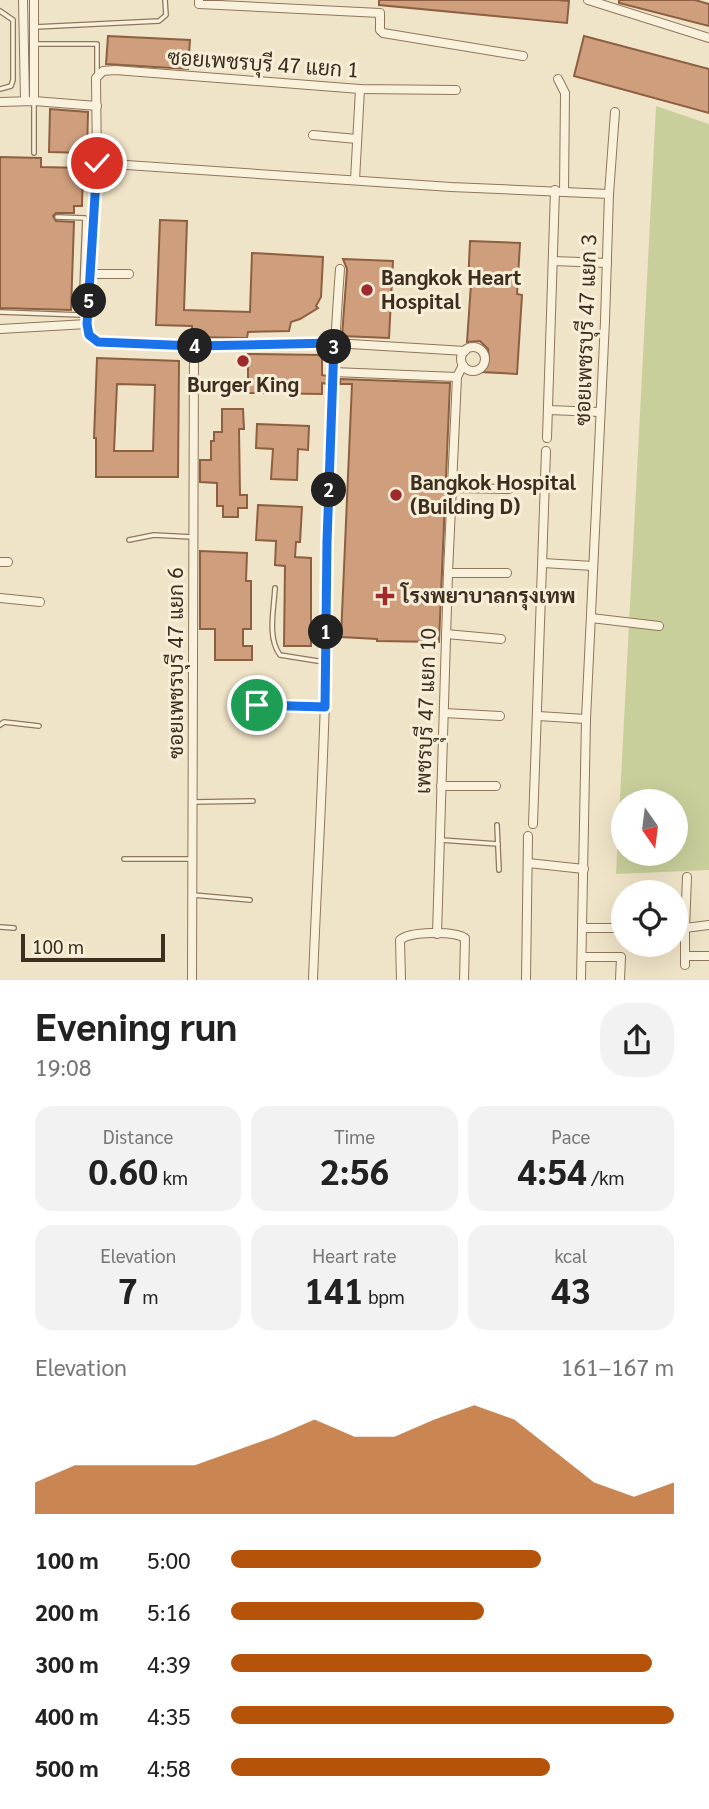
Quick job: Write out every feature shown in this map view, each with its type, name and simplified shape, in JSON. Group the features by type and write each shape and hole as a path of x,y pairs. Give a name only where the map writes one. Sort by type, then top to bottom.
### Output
{"street":[{"path":"23,0 29,101"},
{"path":"29,101 34,0"},
{"path":"199,0 199,4 380,12 380,30 383,33 523,56"},
{"path":"588,0 709,38"},
{"path":"24,27 34,27"},
{"name":"ซอยเพชรบุรี 47 แยก 1","path":"97,77 103,71 115,70 360,89 456,90"},
{"path":"97,77 97,163 88,270 87,324 89,335 98,342 194,346 334,343 465,351 472,348 480,349 484,356 484,363 479,369 472,371 463,365 462,357 465,351"},
{"path":"547,438 553,261 565,93 558,79"},
{"path":"355,180 360,89"},
{"path":"0,102 29,101 97,106"},
{"name":"ซอยเพชรบุรี 47 แยก 3","path":"581,979 586,719 615,112"},
{"path":"313,135 357,139"},
{"path":"97,163 451,187 609,194"},
{"path":"553,261 607,263"},
{"path":"313,979 325,707 334,343 340,269"},
{"path":"88,270 129,274"},
{"path":"0,330 87,324"},
{"name":"ซอยเพชรบุรี 47 แยก 6","path":"192,979 194,346"},
{"name":"เพชรบุุรี 47 แยก 10","path":"437,933 448,573 457,377 463,365"},
{"path":"333,372 457,377"},
{"path":"548,410 600,412"},
{"path":"533,824 546,451"},
{"path":"453,488 509,489"},
{"path":"543,563 593,566"},
{"path":"448,573 507,573"},
{"path":"0,598 40,602"},
{"path":"591,618 659,625"},
{"path":"446,634 501,639"},
{"path":"444,713 500,716"},
{"path":"538,716 586,719"},
{"path":"442,786 496,786"},
{"path":"526,979 528,836"},
{"path":"528,863 584,869"},
{"path":"688,928 709,925"},
{"path":"583,928 611,928"},
{"path":"401,979 400,940 409,935 437,933 461,935 465,938 464,979"},
{"path":"686,957 686,960 709,956"},
{"path":"582,957 621,957 620,979"}],"lane":[{"path":"34,27 159,21 166,15 165,0"},
{"path":"0,10 13,20 13,80 10,86 0,89"},
{"path":"33,44 97,44 97,77"},
{"path":"29,101 34,153"},
{"path":"0,312 81,315 88,270 85,218 57,217"},
{"path":"129,540 154,536 194,537"},
{"path":"275,588 273,637 280,656 326,662"},
{"path":"257,705 325,707"},
{"path":"0,725 4,722 39,726"},
{"path":"193,802 253,801"},
{"path":"497,825 499,870"},
{"path":"440,840 498,844"},
{"path":"124,859 193,859"},
{"path":"193,895 250,900"},
{"path":"0,927 14,928"}],"green space":[{"path":"656,106 709,124 709,870 616,874 616,866 688,866 688,789 620,789"}],"building":[{"path":"379,0 569,1 567,23 379,5"},
{"path":"619,0 695,0 709,4 709,26 619,3"},
{"path":"108,36 190,40 188,69 106,64"},
{"path":"584,36 709,69 709,113 574,76"},
{"path":"50,109 88,112 87,153 49,152"},
{"path":"0,157 41,158 41,167 83,168 82,206 74,206 74,213 56,213 53,216 56,221 74,222 71,310 0,308"},
{"path":"160,220 187,221 184,310 250,312 252,253 323,257 321,297 316,306 318,308 291,322 289,331 248,332 247,338 192,337 192,326 156,325"},
{"path":"470,241 520,243 517,294 522,295 517,374 481,372 489,360 488,349 480,341 467,342 471,284 468,284"},
{"name":"Bangkok Heart Hospital","path":"343,259 393,261 389,338 342,336 347,269"},
{"path":"248,354 322,355 322,375 327,376 327,384 322,383 322,394 248,393"},
{"path":"97,358 179,361 178,477 96,477 94,438","holes":["117,384 155,385 153,451 114,451"]},
{"name":"Bangkok Hospital (Building D)","path":"340,379 450,383 439,642 377,641 341,637 352,384 340,384"},
{"path":"222,409 243,409 244,429 239,429 240,495 247,495 247,508 238,508 238,517 223,517 223,506 217,506 217,483 200,482 200,460 211,460 214,432 222,432"},
{"path":"257,424 309,426 308,450 298,449 297,480 271,479 273,449 256,448"},
{"path":"258,505 302,507 300,542 296,542 295,557 311,558 311,646 284,646 285,566 275,565 276,541 256,540"},
{"path":"200,551 247,553 246,581 251,581 251,629 243,629 243,646 252,646 252,660 215,660 215,629 200,629"}],"place":[{"name":"Bangkok Heart Hospital","path":"367,290"},
{"name":"Burger King","path":"243,361"},
{"name":"Bangkok Hospital (Building D)","path":"396,495"},
{"name":"โรงพยาบาลกรุงเทพ","path":"385,596"}],"route":[{"path":"97,163 87,324 89,335 98,342 194,346 334,343 325,707 257,705"}]}
